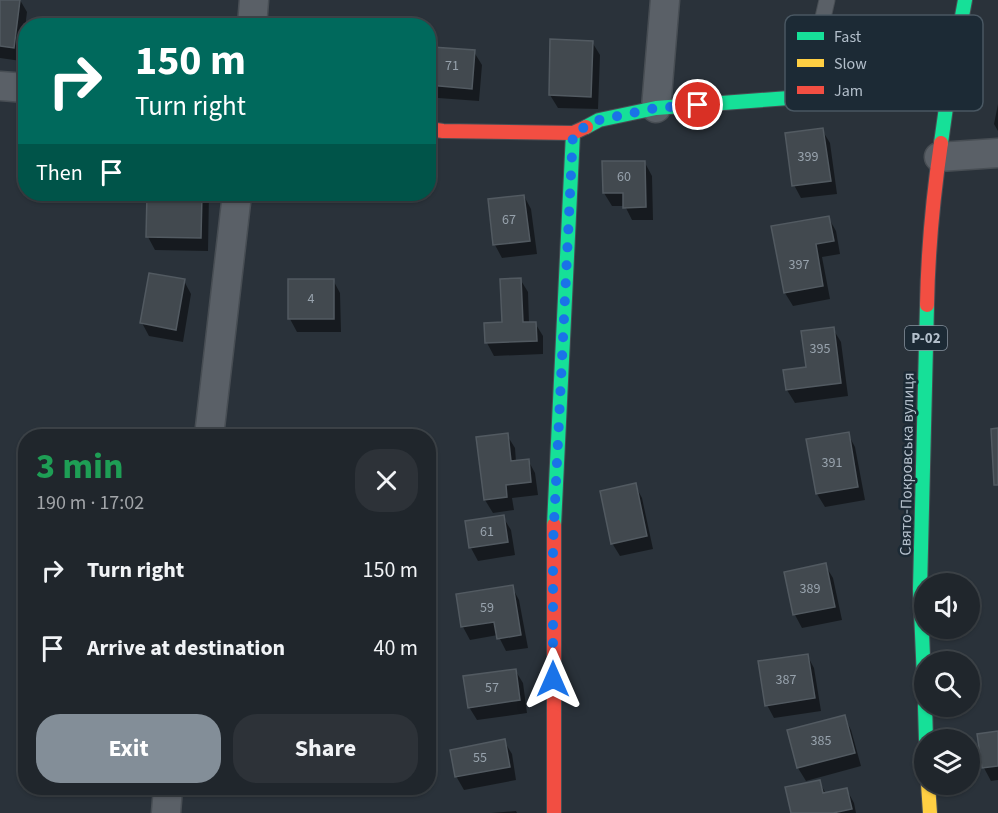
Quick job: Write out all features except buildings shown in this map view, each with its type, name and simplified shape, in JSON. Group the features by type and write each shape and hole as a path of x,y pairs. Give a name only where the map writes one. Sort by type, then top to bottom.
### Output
{"street":[{"path":"253,18 254,0"},
{"path":"656,108 665,0"},
{"name":"Свято-Покровська вулиця","path":"962,15 965,0"},
{"path":"0,86 18,87"},
{"path":"436,130 573,133 599,120 656,108 785,98"},
{"name":"Свято-Покровська вулиця","path":"923,651 920,589 928,267 933,196 945,111"},
{"path":"554,813 553,544 573,133"},
{"path":"939,157 998,153"},
{"path":"209,429 236,201"},
{"path":"166,813 167,795"},
{"path":"929,795 930,813"}],"lane":[{"path":"824,15 827,0"}],"traffic: fast":[{"path":"962,15 965,0"},
{"path":"586,127 599,120 656,108 785,98"},
{"path":"941,143 945,111"},
{"path":"554,525 573,133"},
{"path":"923,651 920,589 927,305"},
{"path":"925,717 926,729"}],"traffic: slow":[{"path":"929,795 930,813"}],"traffic: jam":[{"path":"436,130 573,133 586,127"},
{"path":"927,305 931,224 941,143"},
{"path":"554,525 554,813"}],"route":[{"path":"553,679 553,544 573,133 599,120 656,108 698,105"}]}
